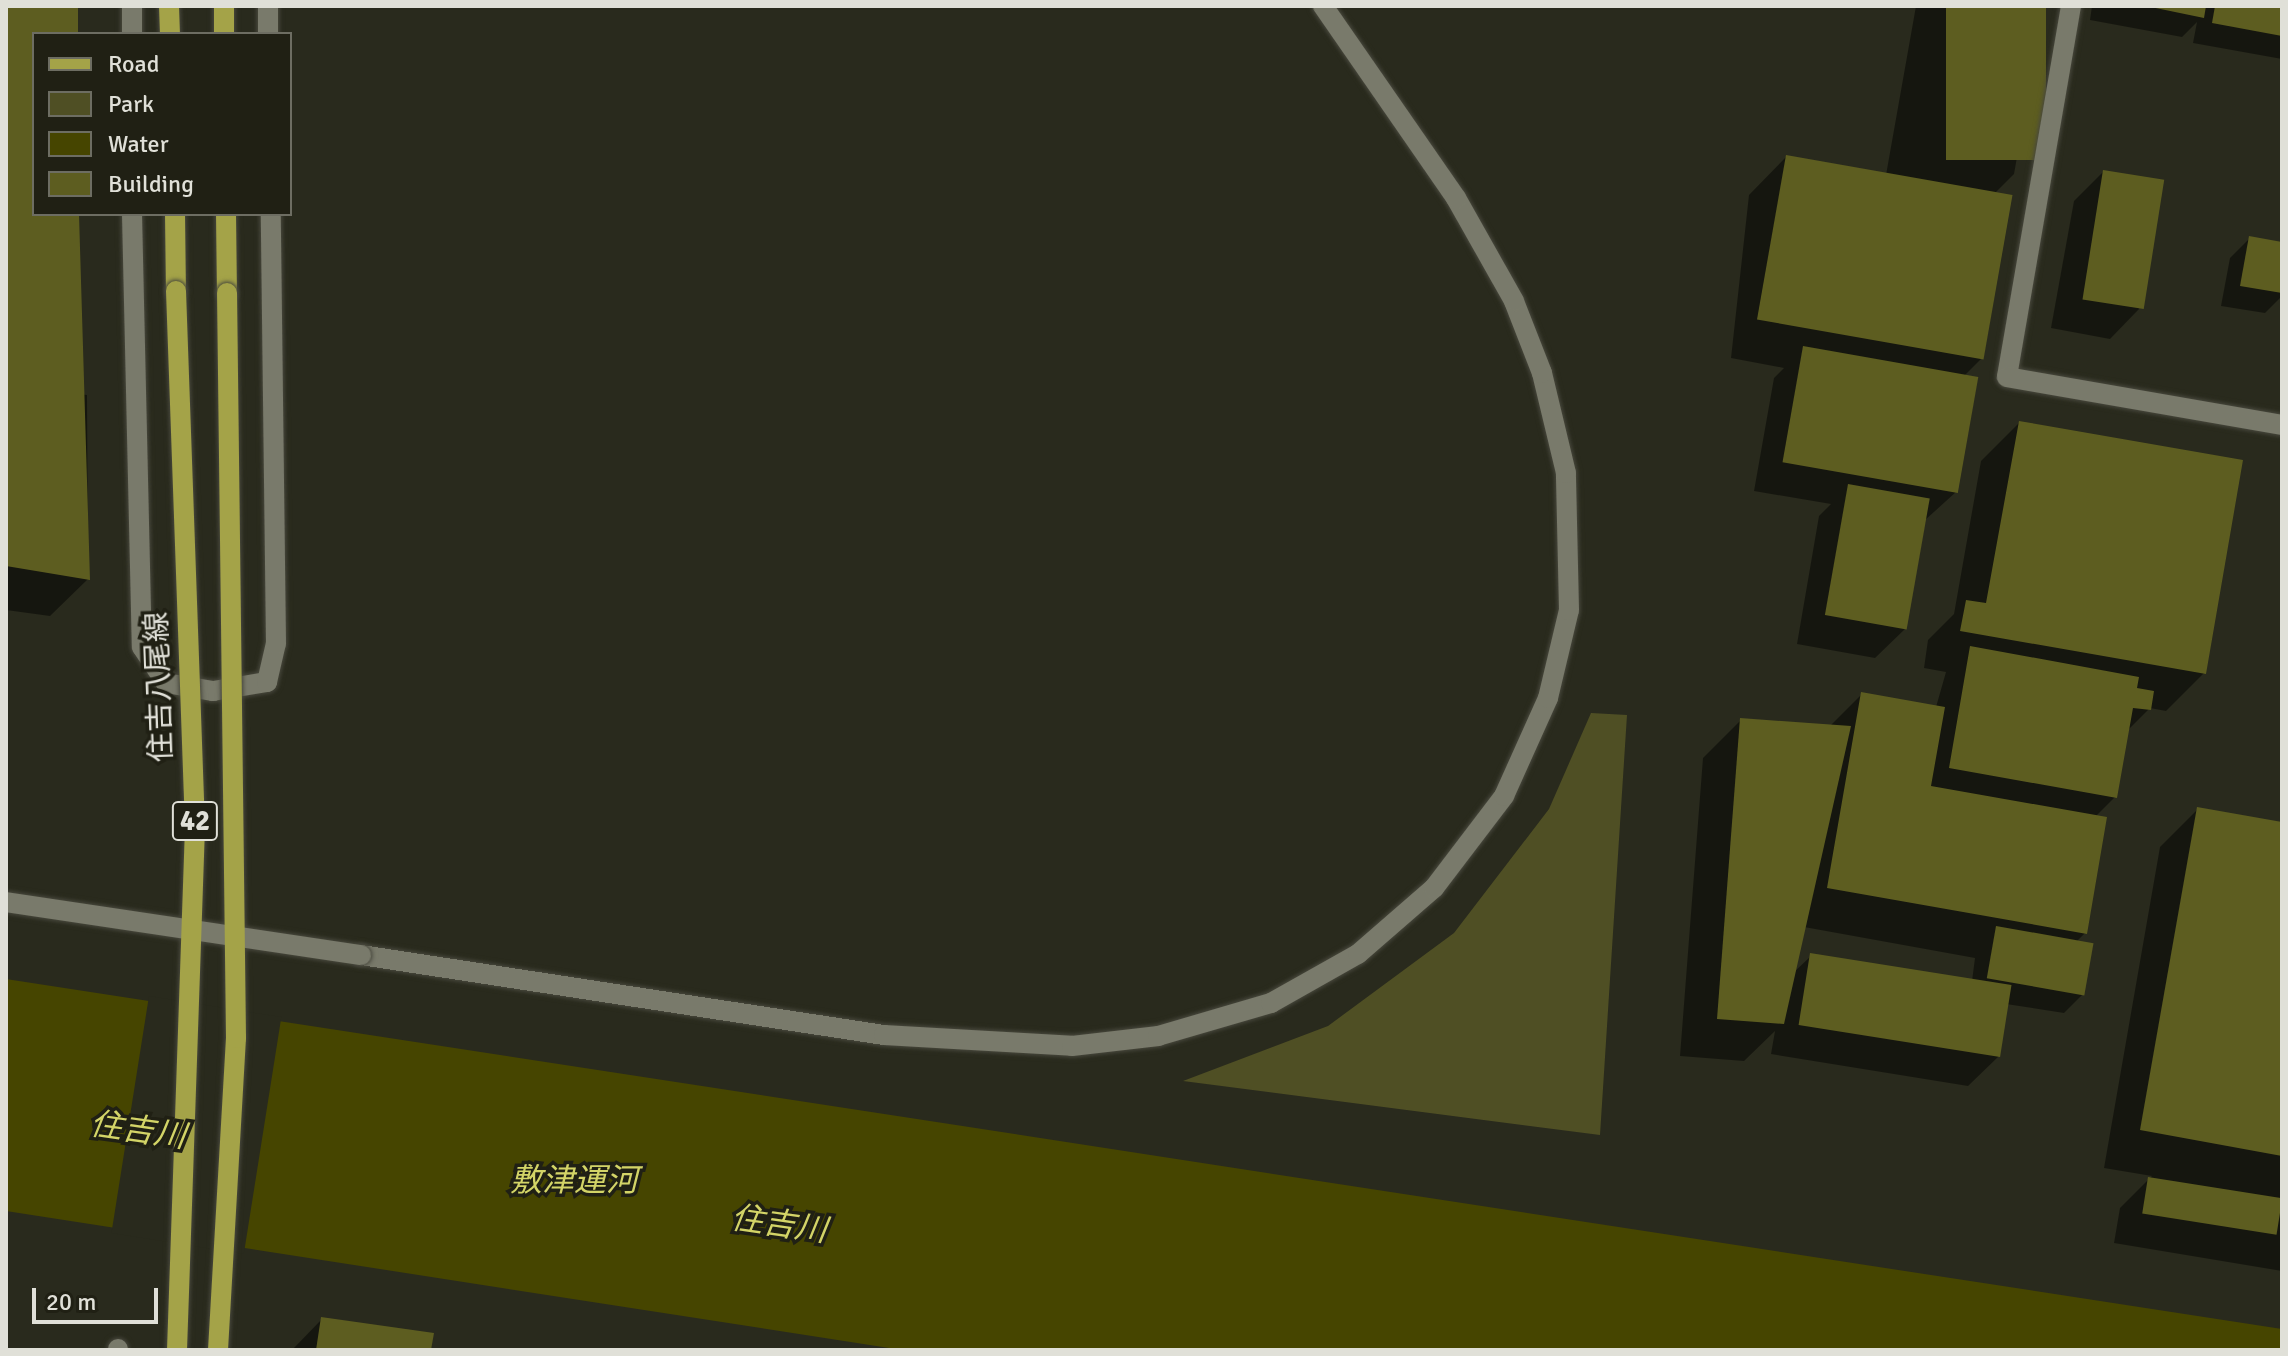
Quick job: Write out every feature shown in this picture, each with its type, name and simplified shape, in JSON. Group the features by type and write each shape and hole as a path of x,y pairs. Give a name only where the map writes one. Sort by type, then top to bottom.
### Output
{"main road":[{"path":"169,6 170,32"},
{"path":"224,6 224,32"},
{"name":"住吉八尾線","path":"175,216 195,827 177,1350"},
{"name":"42","path":"218,1350 236,1038 226,216"}],"street":[{"path":"132,6 132,32"},
{"path":"268,6 268,32"},
{"path":"6,902 939,1042 1116,1042 1213,1023 1271,1003 1358,954 1434,888 1504,796 1557,667 1572,552 1560,438 1514,301 1456,198 1323,6"},
{"path":"2071,6 2007,377 2282,425"},
{"path":"132,216 142,647 153,672 175,687 227,691 267,682 276,644 271,216"}],"green space":[{"path":"1591,713 1627,715 1600,1135 1183,1081 1328,1026 1454,933 1549,809"}],"water":[{"name":"敷津運河","path":"6,979 2282,1329 2282,1350 902,1350 6,1211"}],"pier":[{"path":"149,996 281,1017 244,1254 111,1233"}],"building":[{"path":"6,6 78,6 78,32 32,32 32,216 79,216 90,580 6,566"},
{"path":"1946,6 2046,6 2046,160 1946,160"},
{"path":"2146,6 2206,6 2204,18"},
{"path":"2215,6 2282,6 2282,36 2212,23"},
{"path":"1786,155 2013,195 1984,359 1757,319"},
{"path":"2103,170 2164,180 2144,309 2083,299"},
{"path":"2249,236 2282,242 2282,293 2240,286"},
{"path":"1803,346 1978,377 1958,493 1783,462"},
{"path":"2019,421 2243,460 2206,674 1960,631 1966,600 1986,603"},
{"path":"1848,484 1930,498 1907,629 1825,615"},
{"path":"1970,646 2139,677 2137,688 2154,691 2151,710 2133,708 2117,798 1949,768"},
{"path":"1861,692 1945,707 1931,786 2107,817 2087,934 1827,888"},
{"path":"1740,718 1851,726 1784,1024 1717,1019"},
{"path":"2197,807 2282,822 2282,1156 2140,1130"},
{"path":"1996,926 2093,943 2084,995 1987,978"},
{"path":"1810,953 2011,985 2000,1057 1799,1025"},
{"path":"2148,1177 2282,1198 2277,1235 2142,1214"},
{"path":"321,1317 434,1333 431,1350 316,1350"}],"water label":[{"name":"住吉川","path":"138,1131"},
{"name":"住吉川","path":"779,1225"}]}
